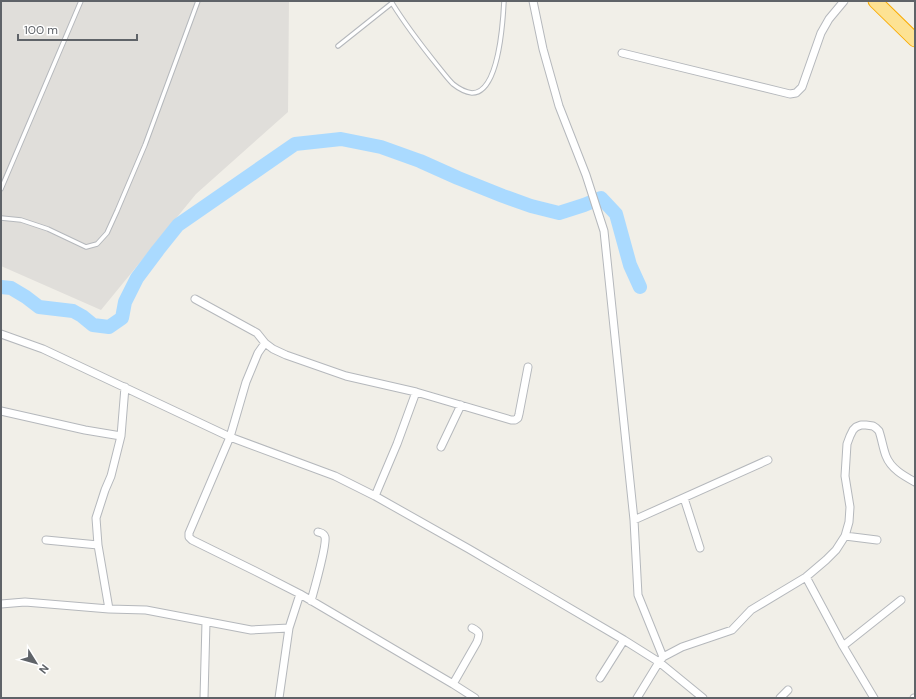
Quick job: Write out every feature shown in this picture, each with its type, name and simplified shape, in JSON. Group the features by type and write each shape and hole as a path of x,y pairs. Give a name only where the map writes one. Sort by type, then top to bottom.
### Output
{"highway":[{"path":"879,2 915,40"}],"street":[{"path":"533,1 543,49 559,106 586,175 604,231 634,520 638,594 661,660"},
{"path":"622,53 790,94 796,93 802,87 821,33 829,19 844,1"},
{"path":"195,299 258,333 265,344 286,355 346,376 416,392 511,420 518,418 528,367"},
{"path":"1,334 43,349 230,437 335,476 375,496 661,660 703,698"},
{"path":"265,344 258,353 246,382 230,437 189,533 189,537 192,540 300,594 475,698"},
{"path":"109,609 98,545 96,518 111,476 121,436 125,387"},
{"path":"375,496 397,444 416,392"},
{"path":"441,447 461,405"},
{"path":"1,410 85,430 121,436"},
{"path":"637,698 661,660 682,646 732,630 751,610 806,577 836,550 845,536 849,522 850,507 845,476 848,444 850,436 856,427 866,425 876,428 879,432 887,458 901,474 915,482"},
{"path":"634,520 768,460"},
{"path":"684,498 700,548"},
{"path":"311,601 325,543 323,534 318,532"},
{"path":"845,536 877,540"},
{"path":"46,540 98,545"},
{"path":"806,577 843,646 874,698"},
{"path":"279,698 289,628 300,594"},
{"path":"843,646 901,600"},
{"path":"1,604 25,602 109,609 146,610 251,630 289,628"},
{"path":"204,698 206,622"},
{"path":"453,684 479,637 478,631 472,628"},
{"path":"600,678 624,640"},
{"path":"780,698 788,690"}],"lane":[{"path":"1,189 81,1"},
{"path":"1,218 28,222 48,229 86,247 97,244 107,232 117,211 144,145 198,1"},
{"path":"338,46 392,2 398,13 452,83 464,91 473,93 482,90 490,79 495,66 502,30 504,1"}],"shaded area":[{"path":"1,1 289,1 288,112 196,194 101,310 1,266"}],"waterway":[{"path":"1,287 11,288 39,307 73,311 93,325 109,327 122,318 125,302 137,278 178,225 295,144 341,139 381,147 420,161 503,196 531,206 559,213 601,198 616,214 630,265 640,287"}]}
